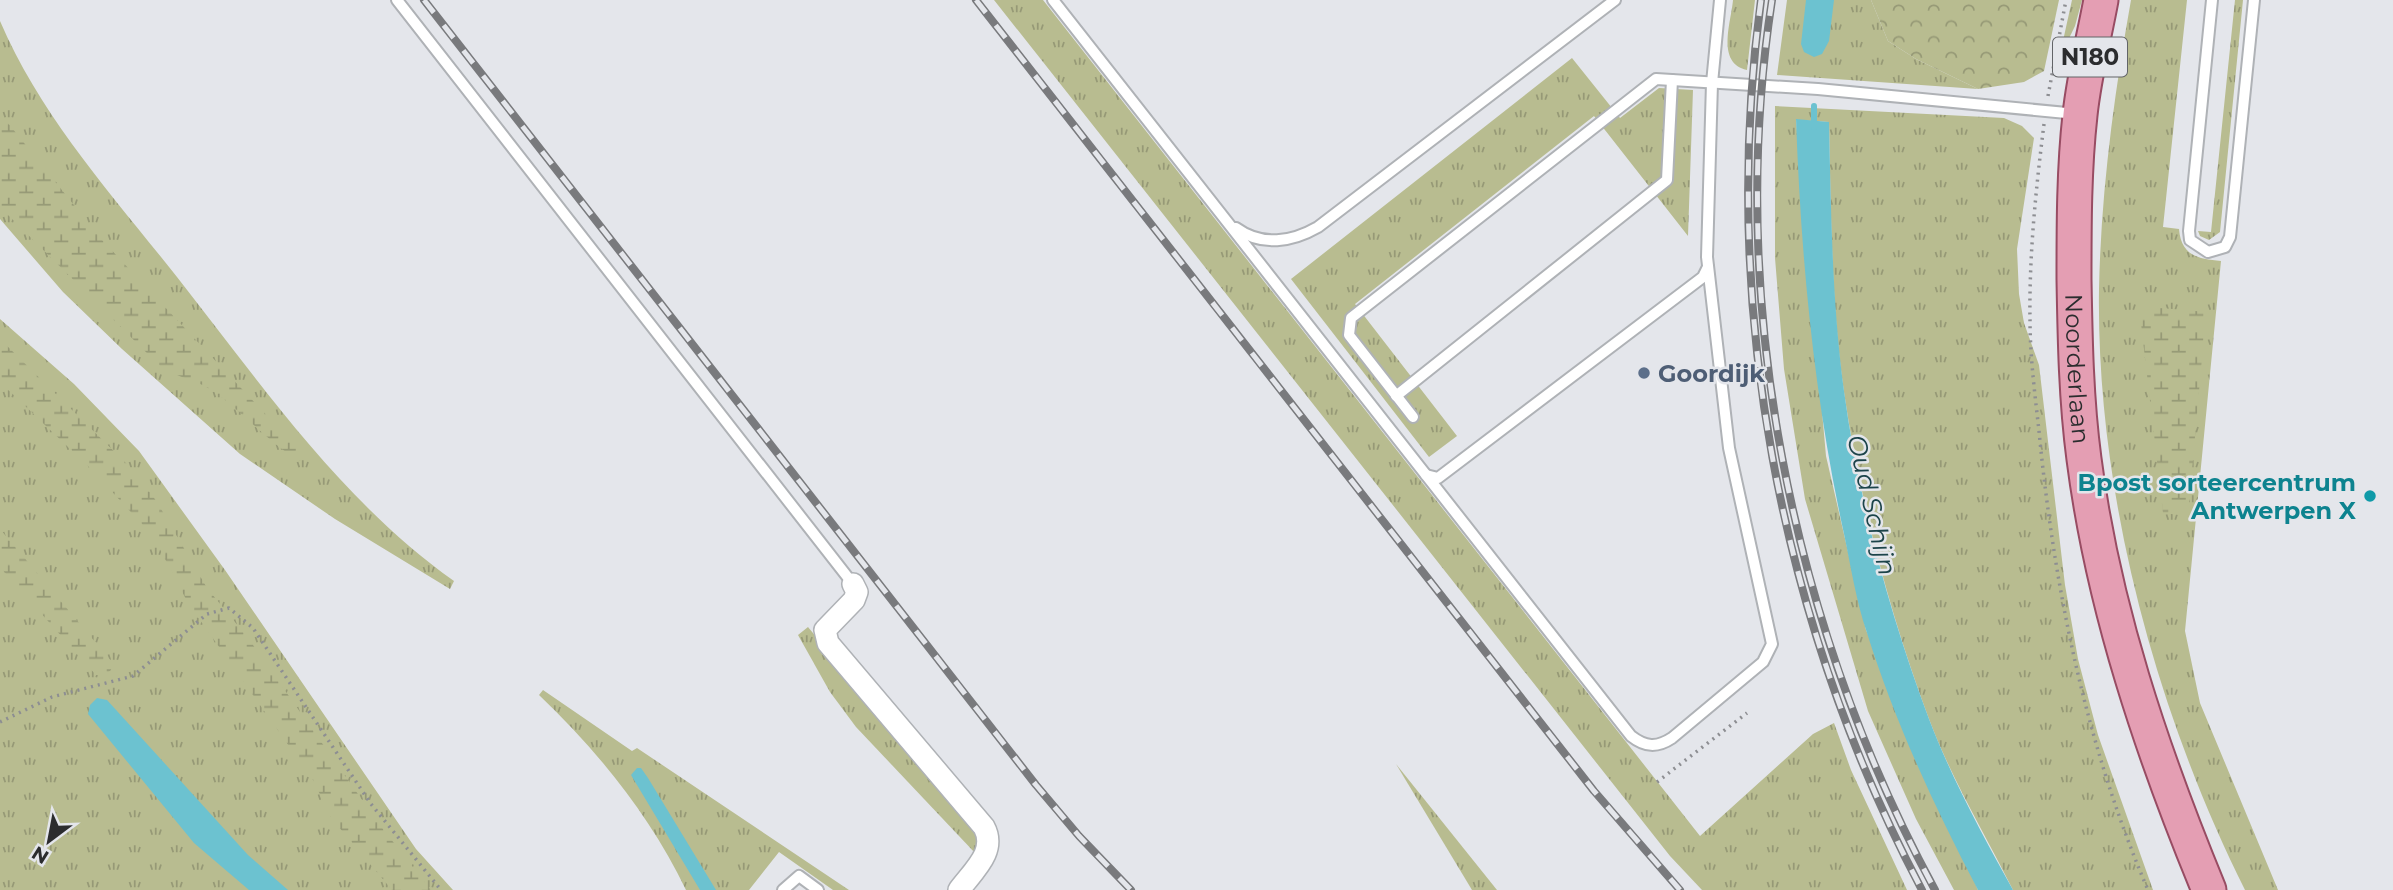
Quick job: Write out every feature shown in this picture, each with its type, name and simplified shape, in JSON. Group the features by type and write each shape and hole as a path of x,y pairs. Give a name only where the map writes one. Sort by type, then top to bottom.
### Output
{"main road":[{"name":"Noorderlaan","path":"2101,0 2080,114 2074,215 2075,342 2084,458 2104,569 2135,688 2176,810 2209,890"}],"street":[{"path":"853,584 857,592 854,600 829,624 824,636 984,827 991,839 989,849 959,890"}],"lane":[{"path":"397,0 853,584"},
{"path":"1053,0 1631,736 1638,742 1656,746 1672,738 1763,662 1772,644 1729,448 1708,267 1712,83 1720,0"},
{"path":"1223,217 1239,230 1258,239 1279,242 1300,237 1318,227 1615,0"},
{"path":"2212,0 2189,231 2190,240 2208,252 2225,247 2230,237 2254,0"},
{"path":"1413,417 1349,335 1351,318 1656,79 1818,89 2080,114"},
{"path":"1396,396 1667,180 1672,80"},
{"path":"1426,475 1433,479 1441,476 1703,277 1708,267"},
{"path":"783,890 799,876 818,890"}],"path":[{"path":"0,722 52,697 82,687 115,683 133,676 207,614 229,608 253,628 371,804 441,890"},
{"path":"1657,782 1747,713"}],"green space":[{"path":"994,0 1043,0 1700,836 1813,734 1834,723 1851,770 1907,890 1702,890 1670,856"},
{"path":"1733,0 1755,0 1747,70 1737,66 1728,51"},
{"path":"1787,0 1871,0 1888,41 1916,59 1978,89 1777,75"},
{"path":"1871,0 2059,0 2044,71 2024,82 1978,89 1916,59 1888,41"},
{"path":"2072,0 2082,0 2075,26 2059,59"},
{"path":"2131,0 2187,0 2163,227 2179,229 2183,245 2192,254 2221,261 2185,631 2200,703 2278,890 2245,890 2213,821 2158,674 2137,598 2120,520 2108,443 2101,365 2099,289 2109,144"},
{"path":"2235,0 2243,0 2220,232 2209,240 2200,236 2198,231 2211,232"},
{"path":"0,21 36,90 57,123 272,400 339,478 375,515 454,581 450,589 335,519 240,454 122,349 63,292 0,219"},
{"path":"1572,58 1620,118 1659,88 1693,90 1688,236 1594,116 1355,304 1457,436 1429,457 1291,279"},
{"path":"1775,106 2004,118 2022,126 2034,138 2017,249 2019,294 2024,323 2039,365 2065,585 2078,659 2098,735 2153,890 2013,890 1947,763 1915,680 1889,599 1851,433 1840,359 1834,291 1829,122 1796,120 1826,456 1866,630 1978,890 1954,890 1916,819 1868,711 1805,499 1784,369 1775,258"},
{"path":"0,113 102,240 304,455 300,461 278,446 216,393 159,365 1,208"},
{"path":"2139,306 2206,312 2188,516 2163,513"},
{"path":"0,319 74,384 139,451 225,570 416,849 453,890 0,890"},
{"path":"0,339 134,471 157,502 207,588 248,638 379,824 431,890 392,890 332,819 313,780 188,603 153,536 91,469 0,382"},
{"path":"0,529 112,662 111,670 104,676 96,675 0,567"},
{"path":"808,627 974,828 978,838 976,854 856,727 830,692 798,635"},
{"path":"543,690 632,751 637,748 849,890 833,890 779,852 749,890 686,890 640,811 582,739 539,695"},
{"path":"1396,764 1497,890 1472,890"}],"water":[{"path":"1806,0 1834,0 1829,41 1822,54 1814,57 1804,52 1801,44"},
{"path":"1796,119 1829,122 1831,223 1844,391 1867,516 1889,599 1915,680 1947,763 2013,890 1978,890 1916,763 1863,621 1834,483 1817,380 1805,276"},
{"path":"97,698 107,700 248,855 288,890 249,890 194,843 88,714 90,705"},
{"path":"637,768 641,768 648,778 716,890 700,890 631,775"}],"waterway":[{"name":"Oud Schijn","path":"1814,106 1814,127"}],"railway":[{"path":"424,0 1036,785 1079,836 1131,890"},
{"path":"976,0 1594,791 1680,890"},
{"path":"1761,0 1750,114 1749,229 1756,344 1772,458 1797,570 1831,680 1872,787 1922,890"},
{"path":"1772,0 1760,114 1758,229 1765,344 1782,458 1808,571 1842,681 1885,788 1935,890"}],"place":[{"name":"Goordijk","path":"1644,373"},
{"name":"Bpost sorteercentrum Antwerpen X","path":"2370,496"}]}
